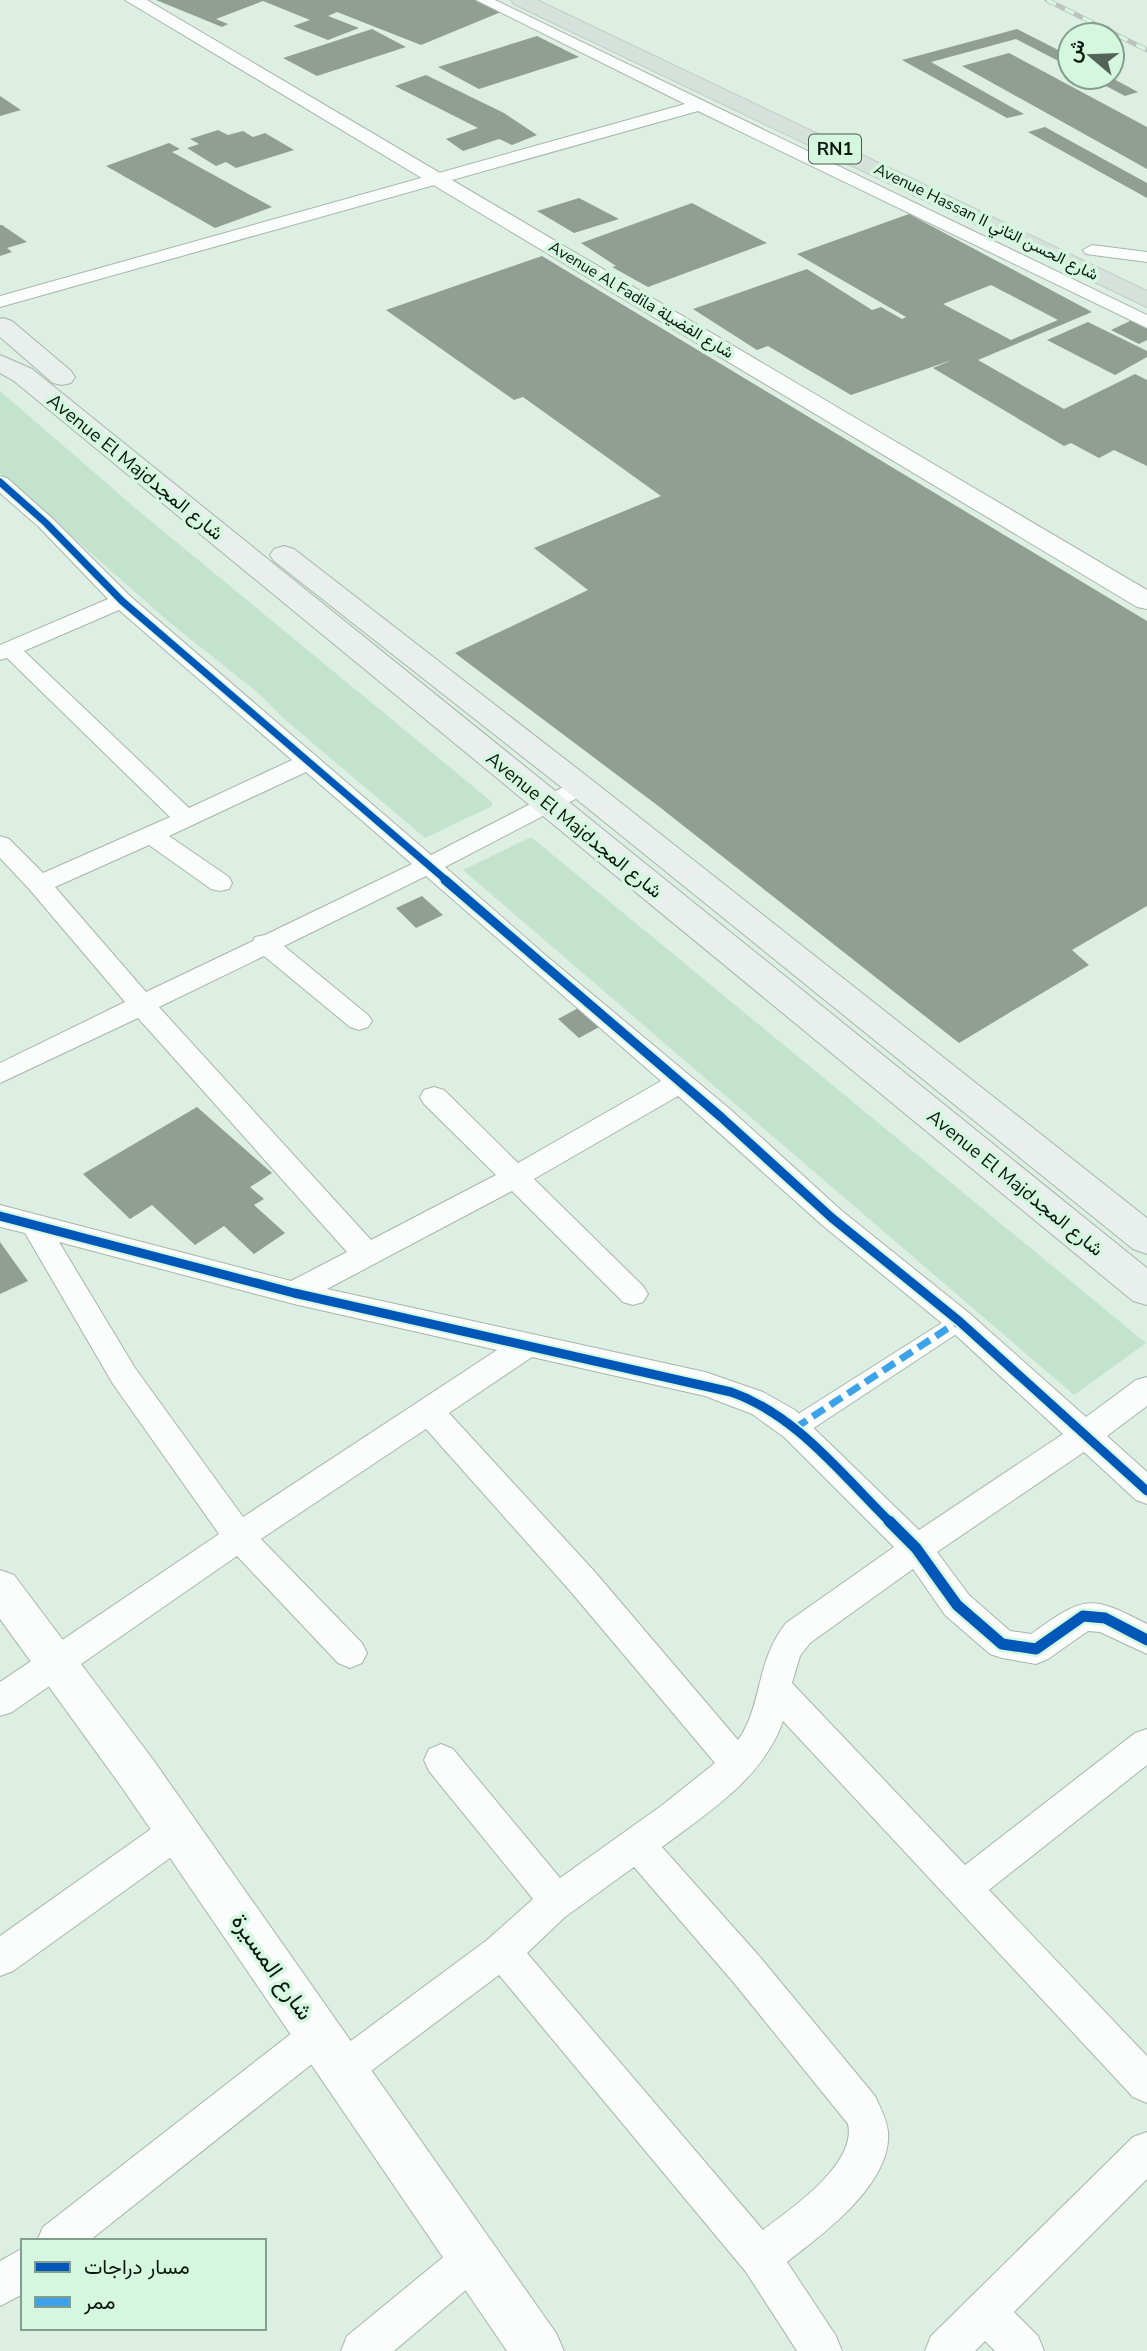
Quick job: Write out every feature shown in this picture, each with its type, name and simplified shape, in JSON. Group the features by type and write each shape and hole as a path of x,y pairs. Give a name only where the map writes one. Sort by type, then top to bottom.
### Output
{"main road":[{"name":"Avenue Hassan II شارع الحسن الثاني","path":"522,0 1146,299"},
{"name":"Avenue Hassan II شارع الحسن الثاني","path":"561,0 1092,250 1146,299"},
{"path":"605,60 631,53"},
{"path":"1035,267 1059,257"},
{"path":"1121,309 1146,299"},
{"name":"Avenue El Majdشارع المجد","path":"1,318 97,409 581,787 1147,1239"},
{"name":"Avenue El Majdشارع المجد","path":"0,363 23,375 1147,1290"}],"street":[{"name":"Avenue Al Fadila شارع الفضيلة","path":"134,0 1147,601"},
{"path":"496,2 697,106 1121,309"},
{"path":"1,318 435,178 697,106"},
{"path":"1092,250 1147,257"},
{"path":"0,482 46,523 122,601 721,1117 832,1218 959,1321 1147,1491"},
{"path":"122,601 5,651 186,819"},
{"path":"39,884 309,761"},
{"path":"0,1074 581,787"},
{"path":"151,835 220,883"},
{"path":"0,844 39,884 140,1003 367,1255"},
{"path":"264,943 359,1021"},
{"path":"294,1293 514,1178 679,1083"},
{"path":"434,1097 633,1294"},
{"path":"0,1216 294,1293 705,1384 750,1397 795,1428 916,1548 957,1605 1002,1644 1036,1649 1083,1616 1105,1618 1147,1640"},
{"path":"35,1226 124,1376 239,1537 350,1653"},
{"path":"795,1428 959,1321"},
{"path":"0,1701 58,1664 239,1537 526,1346"},
{"path":"60,2239 330,2053 502,1951 557,1901 637,1844 738,1765 758,1744 768,1721 785,1645 838,1602 1084,1436 1147,1389"},
{"path":"429,1411 583,1582 738,1765"},
{"name":"شارع المسيرة","path":"0,1587 178,1831 538,2351"},
{"path":"776,1690 1147,2084"},
{"path":"964,1888 1147,1744"},
{"path":"441,1760 557,1901"},
{"path":"0,1958 178,1831"},
{"path":"637,1844 747,1970 861,2110 867,2124 868,2144 862,2160 842,2189 760,2258"},
{"path":"502,1951 760,2258 821,2351"},
{"path":"946,2351 1147,2151"},
{"path":"362,2351 472,2259"},
{"path":"0,2286 21,2270"},
{"path":"986,2311 1023,2351"}],"green space":[{"path":"0,391 140,512 492,802 492,806 425,838 283,718 257,692 169,622 0,473"},
{"path":"531,837 1146,1343 1074,1395 463,870"}],"building":[{"path":"156,0 475,0 501,12 421,45 337,12 328,16 359,28 328,40 293,26 310,20 263,1 216,19 228,24 222,27"},
{"path":"372,29 406,47 317,76 283,58"},
{"path":"1017,29 1056,49 1056,60 1016,39 931,62 1024,114 1007,118 902,60"},
{"path":"537,36 579,57 479,89 438,67"},
{"path":"1009,53 1056,78 1056,91 1080,91 1147,127 1147,169 962,66"},
{"path":"426,75 504,113 537,135 512,145 499,139 463,151 446,139 478,128 395,86"},
{"path":"1126,86 1138,92 1125,96 1116,91 1126,91"},
{"path":"0,96 21,110 0,116"},
{"path":"1045,127 1147,183 1147,198 1028,132"},
{"path":"218,130 228,135 243,131 253,137 265,133 294,150 236,168 226,162 216,166 187,148 199,144 190,139"},
{"path":"169,143 180,149 172,152 272,207 215,228 106,166"},
{"path":"579,198 619,219 574,233 537,211"},
{"path":"692,203 767,243 648,287 612,267 616,266 581,243"},
{"path":"909,214 1092,312 978,360 1064,409 1135,374 1147,380 1147,466 1114,450 1099,458 1071,443 1064,446 933,368 952,360 851,395 768,346 757,350 693,309 807,269 872,310 881,307 902,319 906,317 797,254","holes":["991,285 1058,320 1011,340 943,304"]},
{"path":"0,225 27,242 7,248 12,252 0,256"},
{"path":"542,256 1147,621 1147,906 1072,950 1089,965 959,1043 657,805 455,653 588,590 534,548 661,496 523,397 514,400 386,310"},
{"path":"1132,320 1147,327 1147,340 1139,344 1111,330"},
{"path":"1088,322 1147,351 1147,357 1115,375 1047,340"},
{"path":"422,896 443,915 416,928 396,908"},
{"path":"582,1006 603,1025 579,1038 558,1019"},
{"path":"197,1107 272,1173 250,1187 264,1199 254,1205 285,1233 254,1254 224,1226 195,1245 152,1205 130,1219 83,1174"},
{"path":"0,1242 28,1281 0,1294"}],"railway":[{"path":"1047,0 1147,50"}],"marked path":[{"path":"795,1428 959,1321"}],"cycle path":[{"path":"0,482 46,523 122,601 535,960 721,1117 832,1218 959,1321 1147,1491"},
{"path":"0,1216 294,1293 705,1384 742,1396 773,1412 795,1428 916,1548 957,1605 1002,1644 1036,1649 1083,1616 1105,1618 1147,1640"}]}
